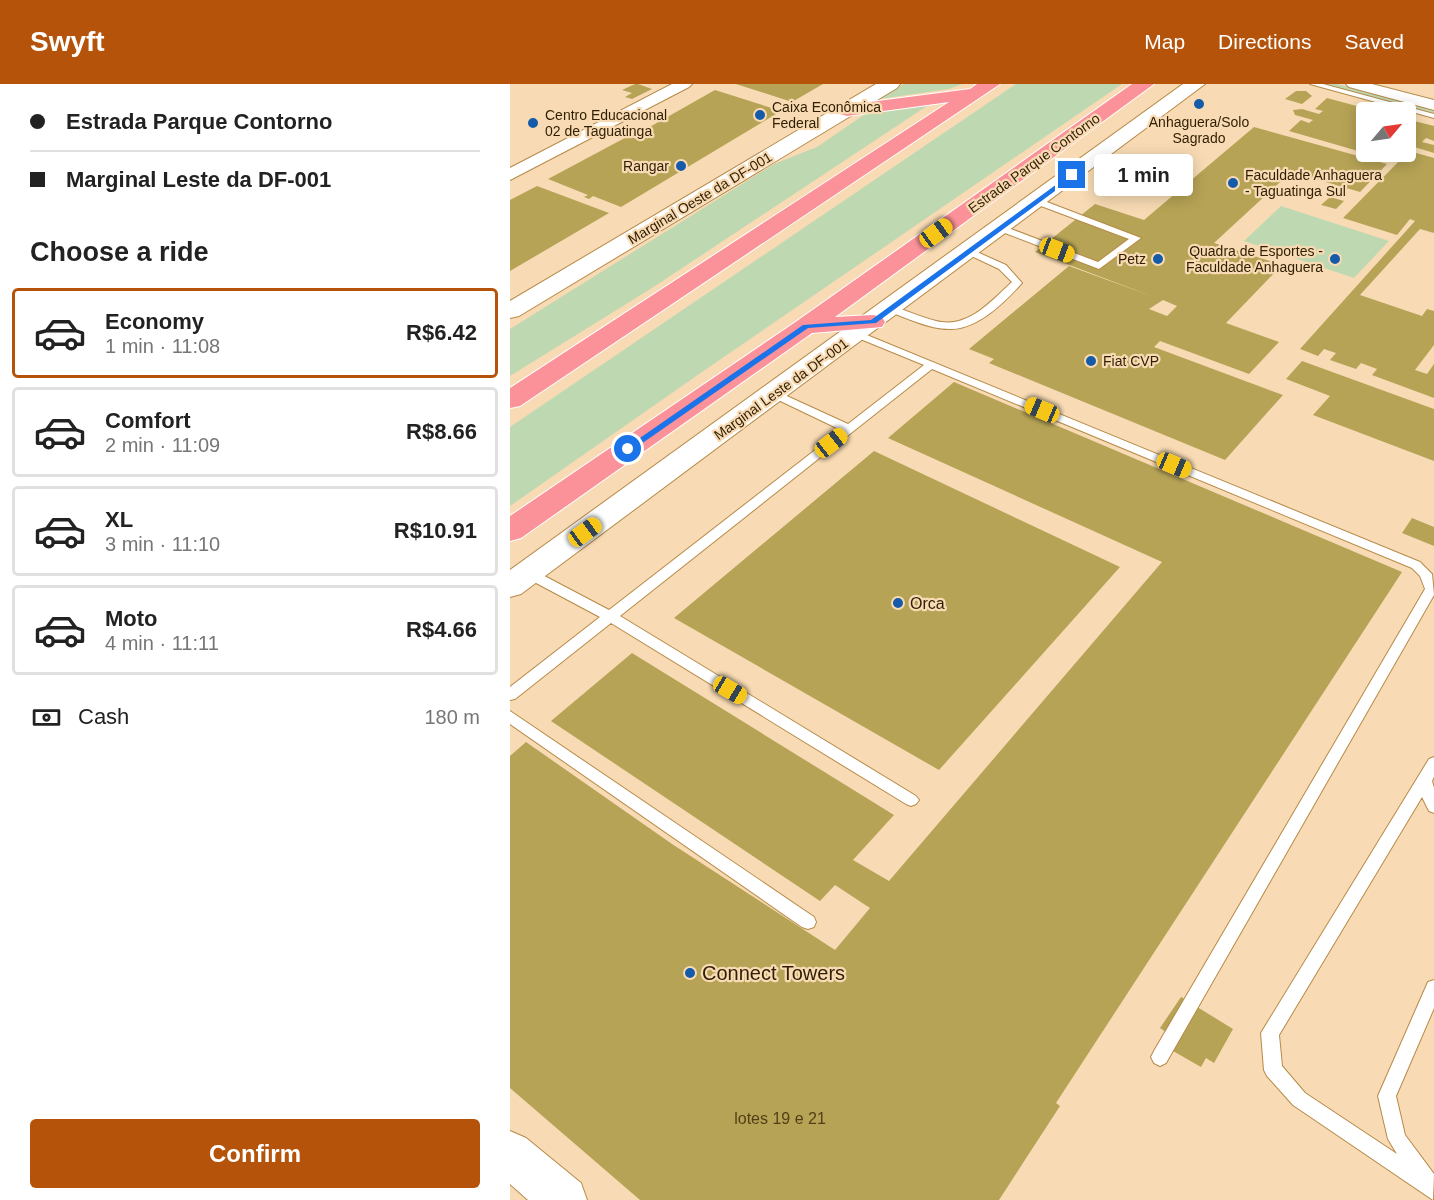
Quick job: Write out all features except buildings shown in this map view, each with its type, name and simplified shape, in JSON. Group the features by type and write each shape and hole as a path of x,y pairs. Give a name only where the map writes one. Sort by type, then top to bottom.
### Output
{"highway":[{"name":"Estrada Parque Contorno","path":"510,531 806,326 1144,84"},
{"path":"847,110 984,88"},
{"path":"510,400 984,88"},
{"path":"806,326 874,321"}],"main road":[{"name":"Marginal Oeste da DF-001","path":"510,311 890,84"},
{"name":"Marginal Leste da DF-001","path":"519,580 1195,84"},
{"path":"510,1154 564,1200"}],"street":[{"path":"510,175 684,84"},
{"path":"1354,84 1434,96"},
{"path":"1404,90 1434,105"}],"lane":[{"path":"1314,84 1434,116"},
{"path":"1000,228 1099,266 1136,238 1036,201"},
{"path":"874,321 942,326 958,325 975,319 1017,282 1014,275 1004,267 969,251"},
{"path":"874,321 932,364 1416,565 1426,574 1429,581 1431,589 1160,1057"},
{"path":"510,695 932,364"},
{"path":"774,394 849,429"},
{"path":"519,580 609,616 911,800"},
{"path":"510,717 808,922"},
{"path":"1434,763 1270,1033 1273,1070 1299,1099 1434,1190"},
{"path":"1424,781 1434,807"},
{"path":"1434,988 1387,1096 1397,1139 1434,1190"}],"green space":[{"path":"904,84 962,84 949,89 879,99"},
{"path":"1016,84 1122,84 510,506 510,427"},
{"path":"1318,84 1337,84 1407,102 1385,102"},
{"path":"933,102 652,288 510,376 510,329 774,164 817,147 868,112"},
{"path":"1416,104 1434,109 1434,115 1416,110"},
{"name":"Quadra de Esportes - Faculdade Anhaguera","path":"1281,206 1389,241 1354,278 1244,241"}],"place":[{"name":"Anhaguera/Solo Sagrado","path":"1199,104"},
{"name":"Caixa Econômica Federal","path":"760,115"},
{"name":"Centro Educacional 02 de Taguatinga","path":"533,123"},
{"name":"Rangar","path":"681,166"},
{"name":"Faculdade Anhaguera - Taguatinga Sul","path":"1233,183"},
{"name":"Petz","path":"1158,259"},
{"name":"Quadra de Esportes - Faculdade Anhaguera","path":"1335,259"},
{"name":"Fiat CVP","path":"1091,361"},
{"name":"Orca","path":"898,603"},
{"name":"Connect Towers","path":"690,973"}],"route":[{"path":"628,449 806,326 873,322 1072,175"}]}
